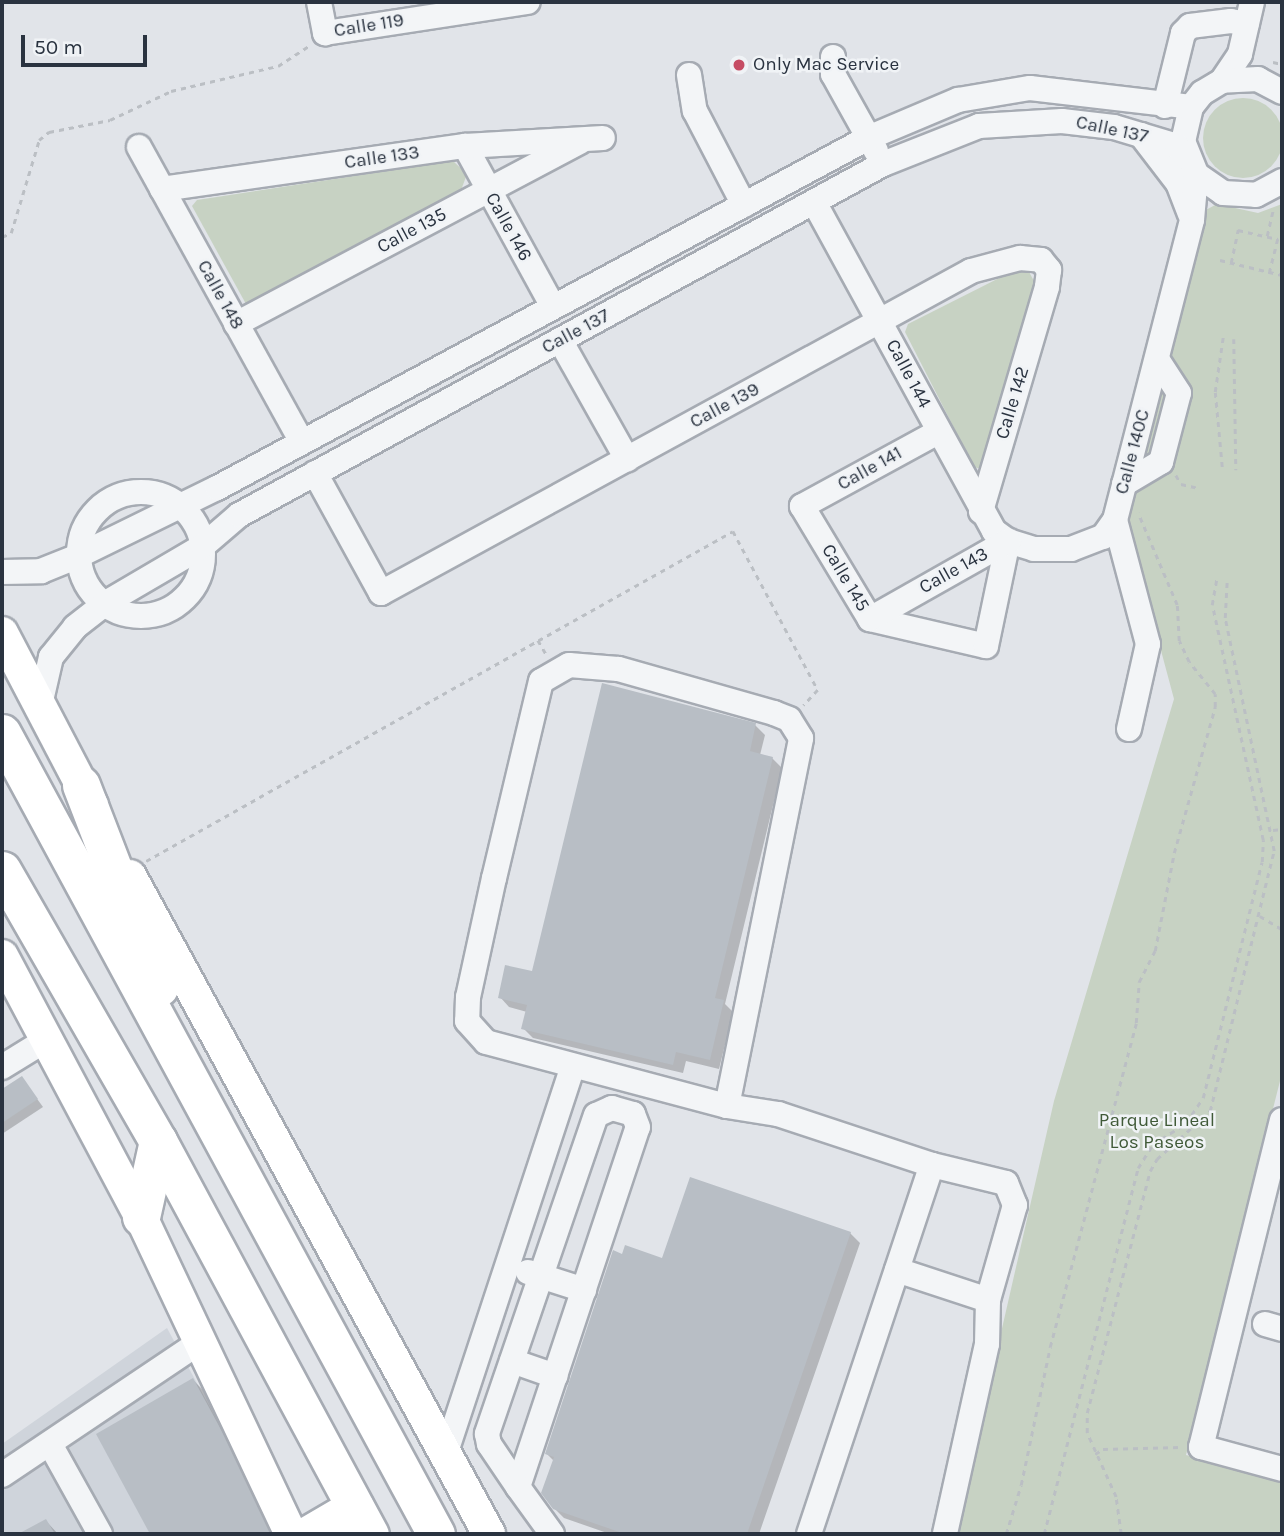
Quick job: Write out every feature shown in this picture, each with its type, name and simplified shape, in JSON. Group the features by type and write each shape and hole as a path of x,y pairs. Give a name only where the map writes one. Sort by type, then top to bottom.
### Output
{"highway":[{"path":"2,733 436,1534"},
{"path":"81,785 147,948 190,1081"},
{"path":"2,870 13,899 158,1141 363,1521 309,1534"},
{"path":"141,1217 158,1141"}],"main road":[{"path":"2,633 81,785 444,1458 489,1534"},
{"path":"2,956 141,1217 291,1534"}],"street":[{"name":"Calle 119","path":"319,2 325,33 528,2"},
{"path":"1191,107 1202,93 1222,81 1240,54 1250,13"},
{"path":"1165,106 1183,33 1190,26 1231,21 1250,13"},
{"path":"833,57 833,74 883,164"},
{"path":"689,75 695,111 744,205"},
{"path":"1222,81 1258,79 1282,92"},
{"name":"Calle 137","path":"2,572 41,571 78,556 302,442 869,138 958,100 1030,88 1104,94 1165,106 1191,107"},
{"name":"Calle 140C","path":"1129,729 1148,644 1120,503 1192,220 1192,166 1183,141 1191,107"},
{"name":"Calle 137","path":"40,705 44,676 56,649 104,604 203,546 239,515 883,164 938,139 979,126 1062,121 1141,135 1177,146 1208,185 1240,196 1256,195 1282,181"},
{"path":"1141,135 1178,183 1192,220"},
{"name":"Calle 133","path":"162,190 465,146 595,138"},
{"name":"Calle 135","path":"236,324 488,191 595,138"},
{"name":"Calle 146","path":"465,146 554,307"},
{"name":"Calle 148","path":"139,147 302,442"},
{"name":"Calle 144","path":"814,202 981,511 994,531 1008,541"},
{"path":"649,256 665,283"},
{"name":"Calle 139","path":"315,473 381,593 971,271 1020,258 1044,261 1049,277 1045,296"},
{"name":"Calle 142","path":"981,511 1045,296"},
{"path":"560,340 627,459"},
{"path":"462,356 480,384"},
{"name":"Calle 141","path":"802,506 939,432"},
{"path":"142,492 179,506 191,517 203,546 194,586 163,612 122,614 104,604 90,591 78,556 90,518 113,500 142,492"},
{"name":"Calle 143","path":"870,619 1008,541 1034,549 1082,547 1103,537 1120,503"},
{"name":"Calle 145","path":"802,506 870,619 986,646 1008,541"},
{"path":"727,1106 802,750 797,728 789,719 618,669 569,665 541,681 488,904 467,1021 486,1042 727,1106 778,1114 932,1165 1006,1183 1015,1205 988,1300 987,1344 945,1534"},
{"path":"2,1068 47,1040"},
{"path":"444,1458 573,1066"},
{"path":"518,1487 638,1127 634,1114 612,1108 596,1115 487,1434 518,1487 552,1534"},
{"path":"1282,1120 1200,1447 1282,1469"},
{"path":"809,1534 932,1165"},
{"path":"508,1265 584,1290"},
{"path":"897,1270 988,1300"},
{"path":"2,1475 200,1342"},
{"path":"512,1361 555,1376"},
{"path":"50,1444 100,1534"}],"path":[{"path":"2,237 11,233 39,139 49,132 110,120 170,91 278,65 325,33"},
{"path":"1267,236 1273,211"},
{"path":"1231,263 1238,230 1267,236 1278,239 1270,272"},
{"path":"1220,260 1282,275"},
{"path":"1222,467 1215,392 1223,337"},
{"path":"1234,339 1236,470"},
{"path":"1173,469 1181,484 1198,488"},
{"path":"1006,1534 1021,1485 1050,1347 1136,1023 1139,982 1155,951 1174,853 1215,706 1216,694 1189,662 1179,641 1177,605 1142,514 1120,503"},
{"path":"128,871 733,531 818,690 789,719"},
{"path":"1044,1534 1138,1168 1153,1144 1186,1123 1203,1098 1262,862 1264,840 1212,605 1217,576"},
{"path":"1121,1534 1120,1510 1087,1433 1087,1413 1146,1182 1157,1159 1210,1111 1273,863 1273,830 1226,618 1227,579"},
{"path":"1273,830 1282,829"},
{"path":"1260,916 1282,929"},
{"path":"1095,1454 1103,1449 1200,1447"}],"shaded area":[{"path":"167,1328 279,1534 2,1534 2,1444"}],"green space":[{"path":"1235,98 1251,98 1265,104 1277,116 1283,130 1283,146 1277,160 1265,172 1251,178 1235,178 1221,172 1209,160 1203,146 1203,130 1209,116 1221,104"},
{"path":"453,161 467,174 460,193 252,305 246,304 192,206 197,200"},
{"name":"Parque Lineal Los Paseos","path":"1217,204 1258,213 1282,204 1282,1073 1186,1455 1282,1479 1282,1534 955,1534 1054,1101 1174,699 1126,520 1202,212"},
{"path":"1017,269 1028,270 1035,283 984,470 974,467 905,332 908,324"}],"building":[{"path":"602,683 756,723 750,751 773,757 715,998 724,1000 710,1060 676,1052 673,1065 521,1029 527,1005 498,998 505,965 532,971"},
{"path":"22,1076 38,1099 2,1123 2,1089"},
{"path":"690,1177 851,1232 747,1534 625,1534 553,1509 541,1493 554,1457 545,1454 613,1250 622,1254 625,1245 662,1258"},
{"path":"193,1378 224,1435 271,1534 150,1534 96,1434"},
{"path":"46,1519 55,1534 18,1534"}],"place":[{"name":"Only Mac Service","path":"739,65"}]}
